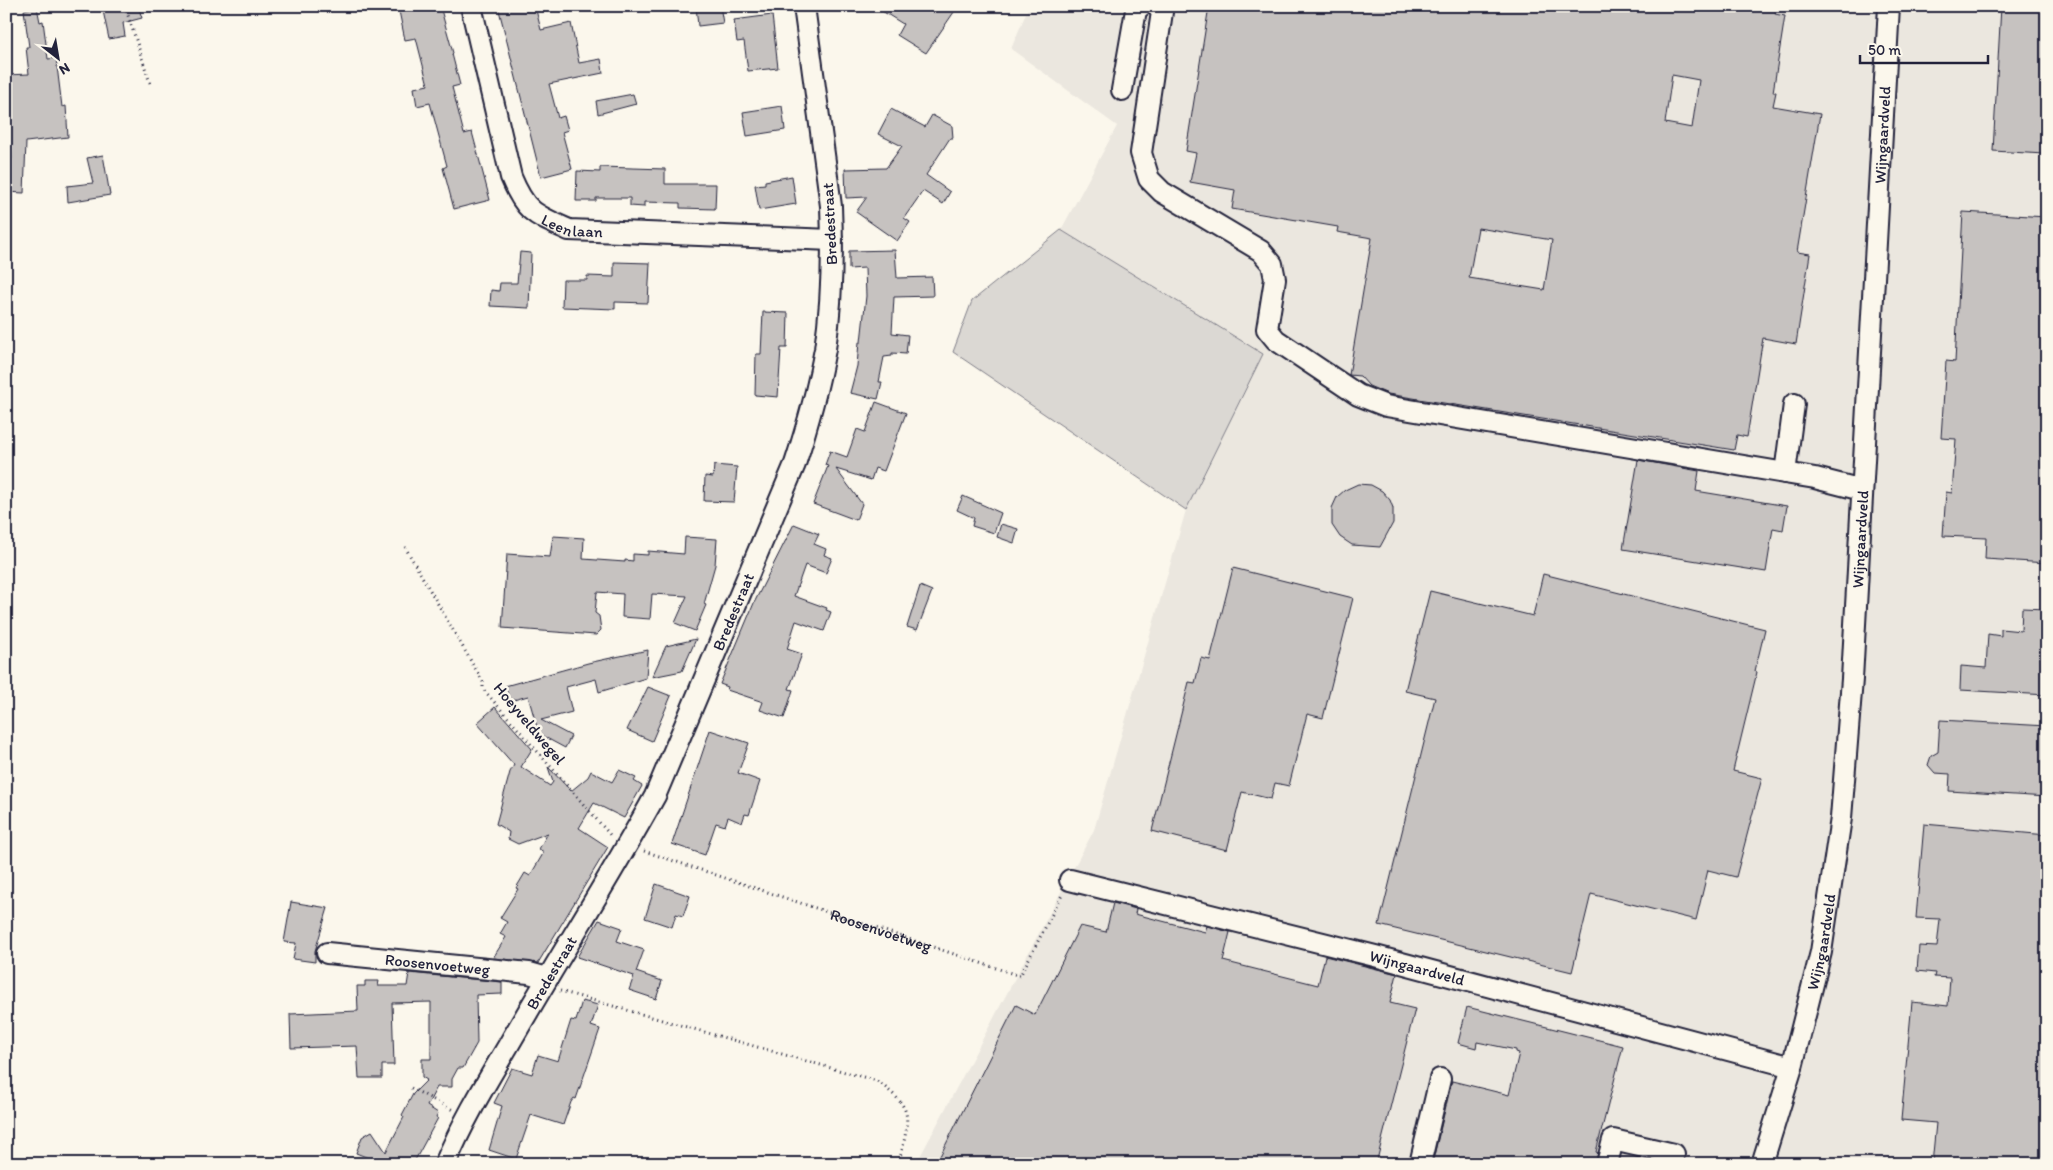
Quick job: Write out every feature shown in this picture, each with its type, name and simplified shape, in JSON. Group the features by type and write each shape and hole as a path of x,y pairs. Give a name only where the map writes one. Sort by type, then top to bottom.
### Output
{"street":[{"name":"Leenlaan","path":"471,6 511,177 520,197 536,215 569,230 832,240"},
{"name":"Bredestraat","path":"445,1164 466,1118 628,845 662,780 795,464 807,428 824,349 831,296 832,240 831,206 804,6"},
{"path":"1122,90 1136,10 1141,6"},
{"path":"1158,6 1162,12 1140,153 1150,179 1162,192 1261,251 1272,264 1275,279 1267,329 1276,340 1358,395 1386,406 1815,478 1862,490"},
{"name":"Wijngaardveld","path":"1762,1164 1792,1067 1821,952 1841,818 1852,679 1890,6"},
{"path":"1785,473 1794,404"},
{"name":"Wijngaardveld","path":"1070,880 1375,956 1792,1067"},
{"name":"Roosenvoetweg","path":"327,953 529,973 545,982"},
{"path":"1420,1164 1440,1079"},
{"path":"1607,1164 1613,1140 1674,1154 1672,1164"}],"path":[{"path":"125,6 151,86"},
{"name":"Hoeyveldwegel","path":"405,547 483,682 483,689 616,841 628,845"},
{"name":"Roosenvoetweg","path":"628,845 1020,976 1070,880"},
{"path":"545,982 876,1081 892,1092 906,1113 905,1143 898,1164"},
{"path":"410,1088 466,1118"}],"shaded area":[{"path":"1029,6 2047,6 2047,1164 916,1164 1094,830 1186,510 1263,354 1061,230 1117,126 1011,49"},
{"path":"1061,230 1263,354 1186,510 953,352 972,301"}],"building":[{"path":"102,6 138,6 142,18 123,23 125,36 109,39"},
{"path":"398,6 440,6 460,85 452,87 464,134 472,132 490,200 454,209 443,168 447,166 430,103 417,106 414,88 428,85 416,38 405,40"},
{"path":"498,6 535,6 541,30 571,23 579,63 601,59 603,73 549,84 558,118 564,116 568,130 562,132 572,169 541,177"},
{"path":"696,6 720,6 723,23 698,26"},
{"path":"874,6 945,6 954,12 926,53 897,35 903,24"},
{"path":"1209,6 1776,6 1775,14 1785,16 1773,92 1776,92 1773,106 1820,114 1797,252 1810,254 1796,344 1763,338 1747,437 1737,435 1734,450 1388,394 1369,386 1360,376 1349,375 1372,238 1337,232 1338,227 1232,209 1235,190 1190,182 1196,153 1186,151","holes":["1672,75 1699,80 1692,128 1665,123","1478,228 1552,240 1544,290 1469,278"]},
{"path":"2001,6 2047,6 2047,118 2044,154 1993,151"},
{"path":"37,7 40,22 43,21 48,59 56,58 62,107 66,106 68,137 26,142 24,193 6,192 6,159 12,159 9,105 6,105 6,75 29,74 26,47 29,47 24,10"},
{"path":"772,15 778,68 748,71 744,41 737,42 734,20"},
{"path":"633,94 636,104 598,114 596,101"},
{"path":"782,106 785,130 747,136 743,112"},
{"path":"891,109 925,127 932,115 952,126 953,138 950,138 926,175 950,192 943,204 923,191 904,218 910,222 897,241 856,212 867,197 846,198 845,169 886,168 902,146 878,134"},
{"path":"103,155 110,195 68,202 67,186 93,183 87,158"},
{"path":"600,167 665,169 665,184 716,184 715,209 680,208 680,203 644,202 644,207 630,206 630,198 596,198 596,201 576,201 577,171 600,172"},
{"path":"792,176 796,204 759,210 755,185 765,184 765,181"},
{"path":"1963,212 2047,217 2047,563 1985,559 1986,538 1943,536 1946,492 1952,493 1956,439 1941,438 1946,361 1955,362"},
{"path":"895,250 897,278 932,277 933,296 894,297 892,333 908,335 906,354 892,353 892,356 884,357 879,382 882,382 878,399 850,393 857,366 859,342 861,342 866,296 865,268 849,269 849,251"},
{"path":"520,252 531,253 529,308 490,306 491,290 499,291 500,283 517,283"},
{"path":"614,262 650,263 648,303 615,302 615,309 562,307 563,280 587,280 587,276 614,277"},
{"path":"763,312 788,313 787,348 781,348 778,397 755,395 756,354 761,354"},
{"path":"876,402 906,413 884,471 875,468 871,480 836,469 862,504 856,520 813,504 828,466 825,465 830,451 847,457 857,429 865,432"},
{"path":"1638,460 1699,471 1696,491 1787,506 1783,530 1773,528 1766,572 1623,549"},
{"path":"714,465 737,467 734,502 704,501 705,476 713,477"},
{"path":"1358,484 1371,485 1382,491 1390,500 1393,508 1393,523 1380,547 1352,545 1340,537 1332,525 1332,508 1337,497 1345,490"},
{"path":"963,496 1001,513 994,533 972,526 974,518 957,510"},
{"path":"794,524 819,534 814,544 826,549 824,555 832,558 826,573 805,565 794,596 827,608 826,610 831,612 824,631 796,621 787,649 802,654 789,689 793,690 784,718 760,710 763,702 727,690 728,687 720,684 754,603"},
{"path":"1001,524 1018,529 1014,543 997,537"},
{"path":"553,536 584,538 583,559 625,562 625,560 633,561 633,554 648,555 648,551 684,554 685,537 717,539 715,565 704,604 706,605 695,631 675,623 687,596 652,594 650,619 622,617 623,594 597,592 595,613 599,616 601,630 596,635 502,628 507,554 550,557"},
{"path":"1233,568 1353,598 1323,718 1307,714 1289,786 1275,783 1271,799 1242,792 1227,850 1152,831 1189,682 1195,683 1201,658 1210,660"},
{"path":"1543,574 1765,629 1755,671 1757,672 1733,771 1762,778 1736,877 1708,870 1696,920 1591,894 1572,972 1379,925 1435,698 1405,691 1430,591 1533,616"},
{"path":"920,586 932,591 917,630 907,627"},
{"path":"2022,608 2047,609 2047,695 1960,690 1961,666 1986,668 1988,634 2001,636 2001,629 2021,631"},
{"path":"696,639 682,671 652,677 666,646"},
{"path":"648,650 646,678 599,692 596,679 566,687 572,712 541,720 571,736 565,748 539,734 528,696 510,701 505,686 588,663"},
{"path":"648,687 671,696 652,741 627,730"},
{"path":"495,707 532,749 521,767 550,786 553,782 548,767 571,791 588,777 591,771 612,782 619,770 636,778 634,781 642,786 624,818 594,803 579,828 608,847 538,963 493,958 506,937 500,934 507,922 500,918 518,889 516,888 525,873 530,876 544,852 539,849 548,833 518,844 508,839 509,832 496,824 510,772 514,765 477,723"},
{"path":"1940,720 2047,726 2047,797 1949,791 1950,774 1935,773 1928,765 1931,756 1938,752"},
{"path":"710,730 749,743 738,773 760,781 749,815 745,814 742,823 728,817 725,826 716,823 705,855 672,844"},
{"path":"1924,824 2047,835 2047,1163 1932,1164 1936,1123 1901,1120 1912,1002 1948,1006 1950,978 1934,977 1935,973 1917,971 1919,946 1937,947 1940,919 1916,918"},
{"path":"656,884 690,896 683,916 676,914 672,927 645,918"},
{"path":"291,902 328,908 315,951 315,962 293,959 296,943 284,942"},
{"path":"1113,903 1136,909 1135,914 1205,932 1207,926 1230,932 1223,961 1318,985 1325,956 1397,974 1390,1003 1415,1009 1376,1164 936,1164 1016,1005 1035,1015 1080,926 1106,932"},
{"path":"599,920 622,928 617,941 644,950 636,972 662,981 656,999 629,990 634,976 577,957"},
{"path":"409,973 502,982 502,994 476,995 477,1043 463,1068 458,1068 452,1079 452,1087 437,1087 427,1106 438,1113 436,1117 438,1118 413,1164 369,1164 371,1159 356,1153 362,1137 372,1131 386,1152 404,1117 402,1115 413,1094 427,1080 422,1077 422,1059 431,1059 431,1002 392,1003 394,1065 382,1065 382,1078 359,1078 357,1046 291,1048 290,1014 358,1011 357,986 365,986 365,981 379,981 378,986 407,986"},
{"path":"582,1001 598,1005 591,1026 600,1029 576,1099 574,1098 571,1102 563,1125 531,1115 516,1159 489,1150 502,1106 494,1103 512,1068 532,1074 538,1055 558,1061 571,1020 576,1021"},
{"path":"1467,1007 1623,1046 1596,1152 1598,1153 1595,1164 1432,1164 1452,1081 1509,1095 1519,1053 1516,1050 1477,1042 1476,1048 1458,1043"}]}
